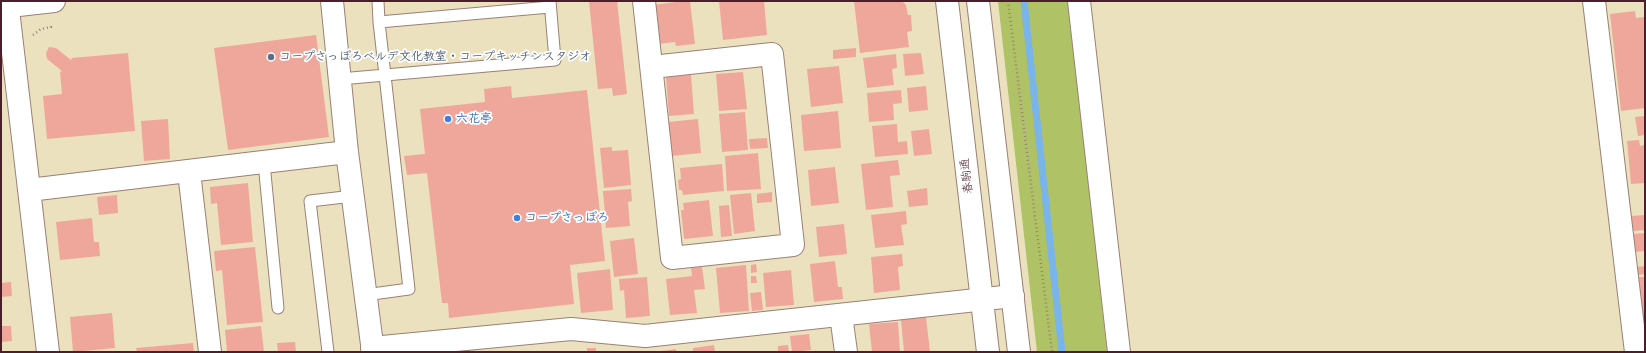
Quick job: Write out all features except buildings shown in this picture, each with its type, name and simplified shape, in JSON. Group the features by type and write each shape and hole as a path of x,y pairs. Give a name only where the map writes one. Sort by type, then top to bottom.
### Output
{"street":[{"path":"48,352 5,5 54,1"},
{"path":"332,1 347,152 372,350 572,329 645,336 1012,296"},
{"path":"644,1 672,258 793,245 772,54 652,67"},
{"name":"春駒通","path":"947,1 988,352"},
{"path":"978,1 1019,352"},
{"path":"1079,1 1119,352"},
{"path":"1594,1 1636,352"},
{"path":"28,190 347,152"},
{"path":"188,172 210,352"},
{"path":"842,315 846,352"}],"lane":[{"path":"366,295 408,289 378,1"},
{"path":"340,79 555,60 550,4 379,22"},
{"path":"264,163 278,308"},
{"path":"328,352 310,201 353,196"}],"path":[{"path":"1008,1 1052,352"}],"green space":[{"path":"998,1 1069,1 1107,352 1037,352"}],"waterway":[{"path":"1024,1 1062,352"}],"place":[{"name":"コープさっぽろベルデ文化教室・コープキッチンスタジオ","path":"271,57"},
{"name":"六花亭","path":"448,119"},
{"name":"コープさっぽろ","path":"517,218"}]}
